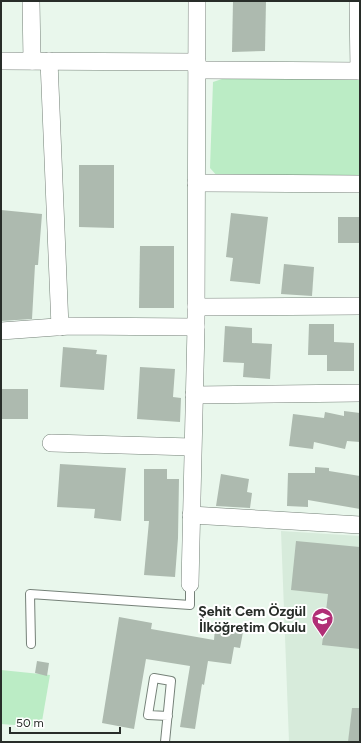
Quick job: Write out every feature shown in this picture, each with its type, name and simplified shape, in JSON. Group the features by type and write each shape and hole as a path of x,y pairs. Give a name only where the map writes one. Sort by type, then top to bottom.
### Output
{"street":[{"path":"31,1 32,61"},
{"path":"190,584 196,327 197,1"},
{"path":"1,61 49,61 359,71 358,1"},
{"path":"49,61 60,326"},
{"path":"196,183 360,184"},
{"path":"196,307 360,306"},
{"path":"1,331 60,326 196,327"},
{"path":"194,395 360,393"},
{"path":"51,443 192,447"},
{"path":"191,515 360,525"}],"lane":[{"path":"31,644 30,594 190,604 190,584"},
{"path":"165,742 168,716 171,681 154,678 148,715 168,716"}],"shaded area":[{"name":"Şehit Cem Özgül İlköğretim Okulu","path":"281,531 360,536 360,742 289,742"}],"green space":[{"path":"228,77 360,80 360,178 218,177 210,168 213,82"},
{"path":"1,670 50,675 41,727 1,724"}],"building":[{"path":"233,1 266,1 265,51 232,52"},
{"path":"79,165 114,165 114,228 79,227"},
{"path":"1,210 42,214 38,265 35,265 32,319 1,321"},
{"path":"231,213 268,217 260,284 230,281 233,258 226,257"},
{"path":"338,217 360,217 360,243 338,243"},
{"path":"140,246 174,246 174,308 139,308"},
{"path":"284,264 314,267 312,296 281,294"},
{"path":"309,324 334,324 334,342 354,343 354,371 327,371 327,355 308,355"},
{"path":"225,326 252,328 252,343 272,344 270,379 243,377 244,363 223,362"},
{"path":"63,347 97,350 96,354 107,355 104,390 60,387"},
{"path":"140,367 175,369 173,397 181,398 180,422 137,419"},
{"path":"1,389 28,389 28,419 1,419"},
{"path":"344,411 360,413 360,442 347,441 345,449 314,442 313,449 289,446 293,414 324,418 325,412 344,416"},
{"path":"60,464 126,468 121,521 94,518 95,509 57,507"},
{"path":"315,467 329,468 329,471 360,476 360,509 308,500 308,507 287,506 288,473 315,473"},
{"path":"144,469 167,469 167,479 179,479 178,538 175,577 144,575 149,521 144,521"},
{"path":"221,474 249,479 247,492 252,493 250,508 216,506"},
{"path":"296,541 360,547 360,649 322,645 328,594 291,590"},
{"path":"119,617 152,623 151,629 214,640 215,628 243,632 240,648 234,647 231,664 208,661 204,685 202,684 195,729 180,727 190,666 146,659 134,729 102,723"},
{"path":"37,661 49,663 47,676 35,673"},
{"path":"352,708 360,708 360,742 348,742"}],"place":[{"name":"Şehit Cem Özgül İlköğretim Okulu","path":"322,638"}]}
